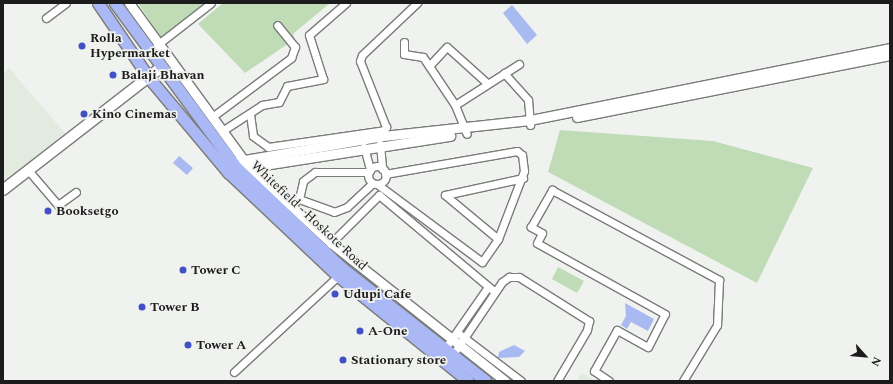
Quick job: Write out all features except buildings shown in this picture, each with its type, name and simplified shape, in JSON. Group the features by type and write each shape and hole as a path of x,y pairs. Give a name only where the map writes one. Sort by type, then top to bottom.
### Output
{"main road":[{"name":"Whitefield - Hoskote Road","path":"98,3 149,78 235,165 341,267 448,353 486,381"},
{"name":"Whitefield - Hoskote Road","path":"115,3 160,68 235,165 338,276 468,381"},
{"path":"3,190 160,68"}],"street":[{"path":"46,18 66,3"},
{"path":"129,3 157,45 222,131 235,165 289,206 455,344 505,381"},
{"path":"157,45 211,3"},
{"path":"222,131 262,105 279,102 287,86 323,79 309,35 346,3"},
{"path":"386,133 360,61 362,55 417,3"},
{"path":"212,117 231,106 291,58 295,47 277,25"},
{"path":"404,42 404,54 422,56 455,105 467,131"},
{"path":"429,66 447,47 487,83"},
{"path":"530,122 890,48"},
{"path":"235,165 530,122 890,55"},
{"path":"455,105 487,83 519,64"},
{"path":"504,73 528,100 530,122"},
{"path":"250,114 253,136 268,147 386,133 467,131"},
{"path":"235,165 386,133"},
{"path":"300,199 334,212 347,207 375,183 382,182 384,171 380,144"},
{"path":"289,206 300,199 303,181 315,172 369,171 384,171 517,151 522,155 523,178 498,239 482,262 375,183 369,171 364,147"},
{"path":"28,170 58,205 76,192"},
{"path":"498,239 445,195 523,178"},
{"path":"609,381 594,371 617,330 648,348 665,314 537,243 542,233 531,227 552,190 719,280 717,324 683,381"},
{"path":"332,243 379,194 491,289"},
{"path":"234,372 338,276"},
{"path":"455,344 458,333 491,289 505,278 519,277 587,318 587,330 557,381"},
{"path":"448,353 455,344 464,338 491,289"},
{"path":"458,333 521,381"}],"shaded area":[{"path":"9,68 65,133 3,183 3,74"},
{"path":"582,373 596,381 576,381"}],"green space":[{"path":"138,3 208,3 162,39"},
{"path":"223,3 330,3 293,34 295,39 245,73 198,24"},
{"path":"560,130 713,141 813,168 757,283 548,172"},
{"path":"558,267 584,281 577,293 552,279"}],"water":[{"path":"512,5 537,35 527,44 503,13"},
{"path":"179,156 193,168 187,175 173,163"},
{"path":"625,303 654,319 648,331 631,322 627,329 621,325 626,316"},
{"path":"514,345 525,351 519,357 498,358 499,352"}],"place":[{"name":"Rolla Hypermarket","path":"82,46"},
{"name":"Balaji Bhavan","path":"113,75"},
{"name":"Kino Cinemas","path":"84,114"},
{"name":"Booksetgo","path":"48,211"},
{"name":"Tower C","path":"183,270"},
{"name":"Udupi Cafe","path":"335,294"},
{"name":"Tower B","path":"142,307"},
{"name":"A-One","path":"360,331"},
{"name":"Tower A","path":"188,345"},
{"name":"Stationary store","path":"343,360"}]}
